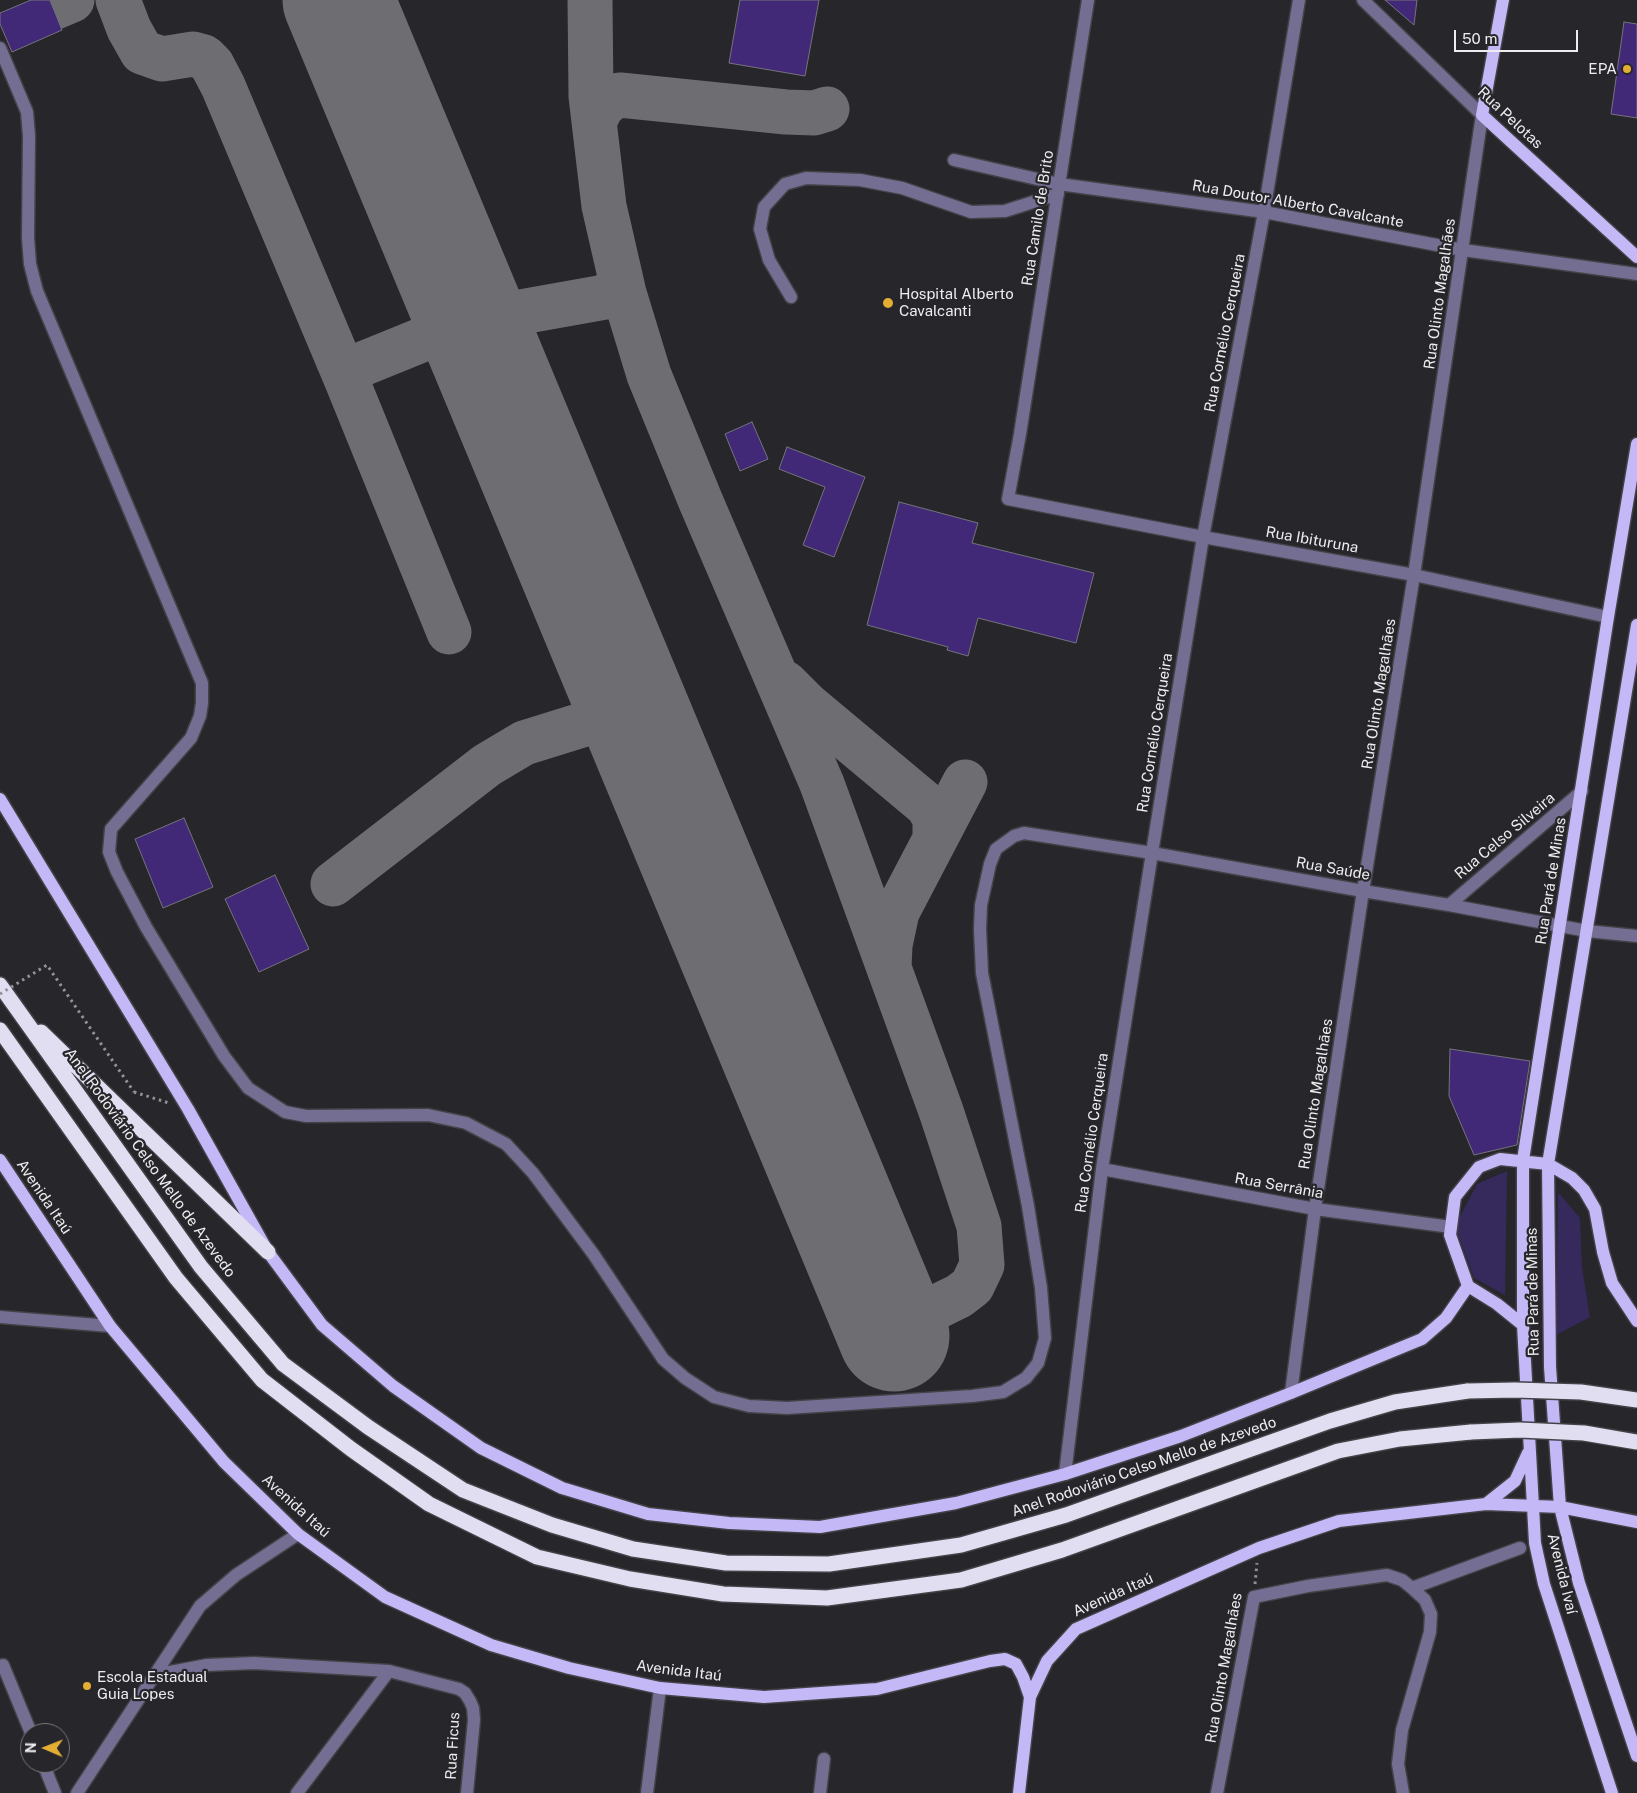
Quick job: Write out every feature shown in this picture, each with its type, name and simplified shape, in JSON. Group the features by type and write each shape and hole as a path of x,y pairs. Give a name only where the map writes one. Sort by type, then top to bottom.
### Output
{"highway":[{"name":"Anel Rodoviário Celso Mello de Azevedo","path":"0,985 201,1267 283,1364 368,1427 463,1490 552,1525 632,1549 726,1562 829,1564 961,1545 1066,1515 1330,1421 1395,1402 1468,1391 1515,1390 1581,1392 1637,1400"},
{"path":"14,1005 268,1252"},
{"path":"0,1030 176,1278 262,1380 351,1448 429,1504 537,1557 630,1579 723,1594 837,1597 961,1580 1062,1550 1338,1451 1400,1439 1471,1432 1520,1430 1584,1433 1637,1442"}],"main road":[{"name":"Rua Olinto Magalhães","path":"1482,115 1503,0"},
{"name":"Rua Pelotas","path":"1482,115 1637,257"},
{"name":"Rua Pará de Minas","path":"1523,1325 1523,1160 1637,444"},
{"name":"Rua Pará de Minas","path":"1550,1367 1548,1164 1637,625"},
{"name":"Anel Rodoviário Celso Mello de Azevedo","path":"0,799 188,1109 268,1252 322,1325 393,1386 480,1448 562,1488 648,1514 729,1523 820,1528 956,1503 1065,1474 1181,1436 1422,1339 1446,1318 1468,1286"},
{"path":"1523,1325 1497,1304 1468,1286 1450,1235 1455,1197 1479,1167 1500,1159 1548,1164 1572,1178 1584,1190 1595,1209 1603,1252 1612,1283 1637,1321"},
{"name":"Avenida Itaú","path":"0,1160 110,1326 224,1462 298,1534 386,1597 490,1645 569,1668 660,1688 764,1697 877,1688 1005,1659 1016,1664 1030,1697"},
{"name":"Avenida Ivaí","path":"1523,1325 1535,1543 1544,1584 1612,1793"},
{"name":"Avenida Ivaí","path":"1550,1367 1560,1507 1579,1583 1637,1756"},
{"path":"1486,1504 1514,1481 1530,1448"},
{"name":"Avenida Itaú","path":"1030,1697 1047,1661 1076,1629 1259,1548 1339,1521 1486,1504 1560,1507 1637,1522"},
{"path":"1019,1793 1030,1697"}],"street":[{"name":"Rua Camilo de Brito","path":"1008,499 1020,434 1088,0"},
{"name":"Rua Cornélio Cerqueira","path":"1065,1474 1102,1169 1152,853 1203,537 1264,212 1299,0"},
{"name":"Rua Pelotas","path":"1363,0 1482,115"},
{"name":"Rua Saúde","path":"0,48 26,112 29,136 28,238 30,264 37,291 202,683 200,716 191,738 111,829 109,852 117,872 146,928 224,1056 248,1088 285,1112 306,1116 428,1115 466,1123 506,1144 534,1173 594,1254 663,1359 685,1378 714,1397 749,1406 787,1408 972,1396 1003,1392 1026,1378 1038,1363 1045,1338 1041,1288 1028,1206 982,973 981,904 986,879 996,849 1014,836 1024,833 1152,853 1587,931 1637,936"},
{"name":"Rua Olinto Magalhães","path":"1291,1393 1315,1209 1363,891 1414,575 1482,115"},
{"name":"Rua Doutor Alberto Cavalcante","path":"954,160 1059,189 1264,212 1463,250 1637,274"},
{"path":"791,297 769,260 760,229 764,207 785,184 806,178 860,180 902,188 971,212 1005,211 1059,189"},
{"name":"Rua Ibituruna","path":"1008,499 1414,575 1608,617"},
{"name":"Rua Celso Silveira","path":"1449,905 1582,792"},
{"name":"Rua Serrânia","path":"1102,1169 1315,1209 1451,1227"},
{"path":"0,1317 110,1326"},
{"path":"77,1793 200,1606 236,1574 298,1534"},
{"path":"1412,1588 1520,1548"},
{"path":"1254,1597 1308,1586 1387,1575 1402,1580 1425,1600 1431,1614 1430,1632 1402,1730 1398,1764 1402,1793"},
{"name":"Rua Olinto Magalhães","path":"1217,1793 1254,1597"},
{"path":"154,1675 207,1665 254,1663 389,1671"},
{"path":"3,1665 28,1723"},
{"path":"297,1793 389,1671"},
{"name":"Rua Ficus","path":"389,1671 459,1689 465,1693 473,1708 474,1720 467,1793"},
{"path":"647,1793 660,1688"},
{"path":"820,1793 824,1759"},
{"path":"47,1773 55,1793"}],"path":[{"path":"0,994 47,965 134,1092 188,1109"},
{"name":"Rua Olinto Magalhães","path":"1254,1597 1259,1548"}],"shaded area":[{"path":"1507,1171 1505,1295 1474,1278 1455,1226 1477,1184"},
{"path":"1558,1192 1580,1218 1582,1268 1590,1317 1556,1335"}],"building":[{"path":"31,0 50,0 62,30 12,52 0,24 0,13"},
{"path":"740,0 819,0 805,76 729,63"},
{"path":"1385,0 1417,0 1414,25"},
{"name":"EPA","path":"1624,22 1637,24 1637,118 1611,114"},
{"path":"752,422 768,459 740,471 725,434"},
{"path":"787,447 865,477 834,557 803,545 825,487 779,469"},
{"path":"899,502 978,523 972,543 1094,573 1076,643 978,618 968,656 947,650 948,647 867,625"},
{"path":"184,818 213,887 163,908 135,839"},
{"path":"275,875 309,949 259,972 225,899"},
{"path":"1450,1049 1530,1061 1517,1145 1474,1155 1449,1096"}],"taxiway":[{"path":"53,8 72,0"},
{"path":"118,0 129,29 142,52 162,59 193,54 204,57 212,65 223,86 347,381 449,632"},
{"path":"590,0 591,96 604,206 624,293 649,375 701,502 822,784 941,1111 979,1226 982,1265 972,1286 959,1296 918,1316 902,1321 888,1322"},
{"path":"594,122 602,106 613,97 620,95 786,112 814,113 827,109"},
{"path":"465,305 475,313 493,317 605,297 614,290 621,280"},
{"path":"338,360 345,365 355,367 451,328 458,317 462,297"},
{"path":"451,328 464,332 484,351"},
{"path":"785,683 806,704 928,806 935,819 935,837"},
{"path":"333,884 487,765 524,743 614,715 628,696"},
{"path":"889,967 890,945 897,912 965,782"}],"runway":[{"path":"338,0 894,1336"}],"place":[{"name":"EPA","path":"1627,69"},
{"name":"Hospital Alberto Cavalcanti","path":"888,303"},
{"name":"Escola Estadual Guia Lopes","path":"87,1686"}]}
